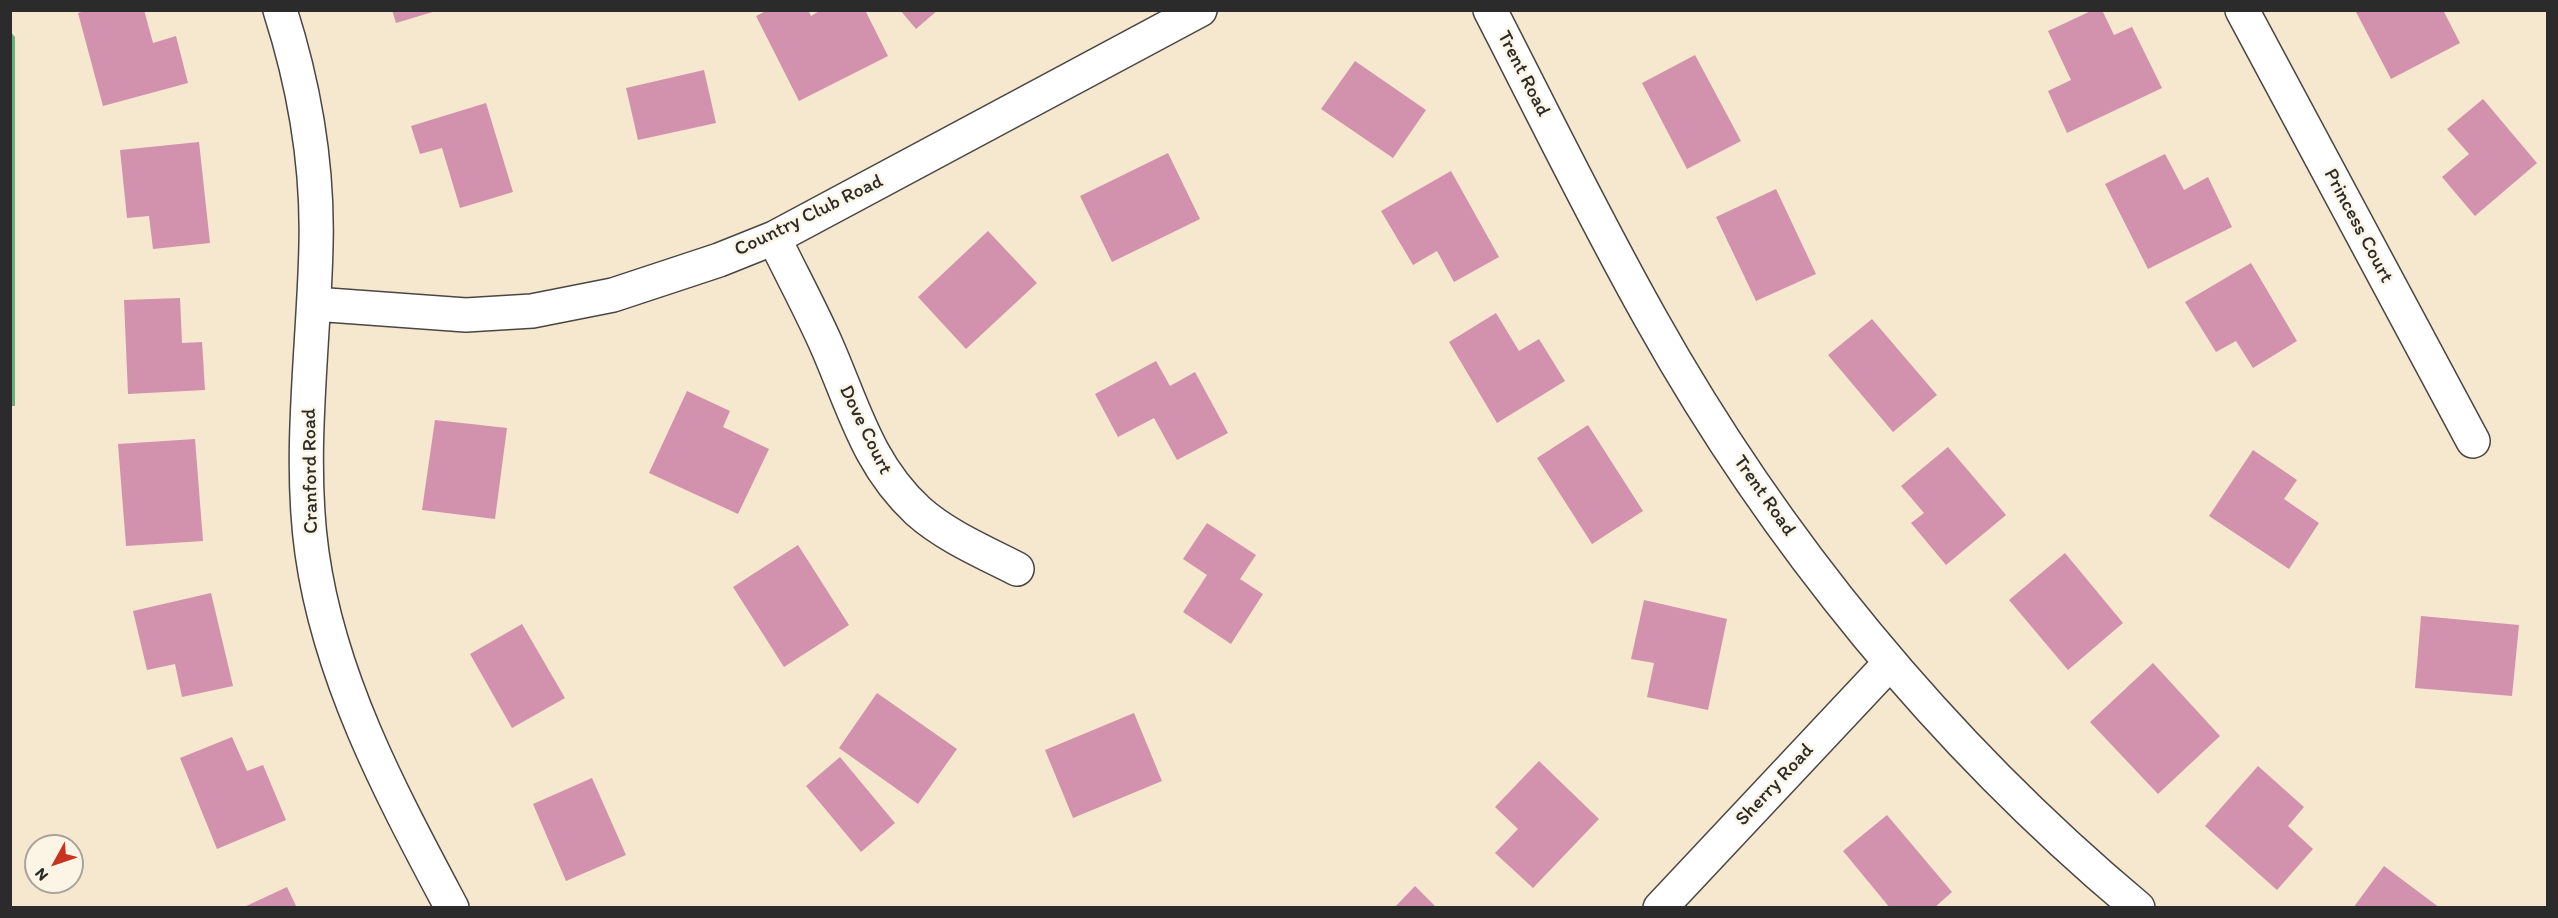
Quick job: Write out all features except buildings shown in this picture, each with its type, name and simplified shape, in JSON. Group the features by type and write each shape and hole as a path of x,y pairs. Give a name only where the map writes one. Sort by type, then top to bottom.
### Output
{"street":[{"name":"Cranford Road","path":"280,10 304,102 316,204 307,487 312,553 324,618 338,663 380,770 452,908"},
{"name":"Country Club Road","path":"314,304 466,315 532,311 612,295 719,260 774,238 1200,10"},
{"name":"Trent Road","path":"1490,10 1651,320 1759,492 1890,663 1990,770 2101,876 2138,908"},
{"name":"Princess Court","path":"2242,10 2473,441"},
{"name":"Dove Court","path":"774,238 826,344 856,418 884,475 919,512 958,538 1017,569"},
{"name":"Sherry Road","path":"1660,908 1890,663"}],"green space":[{"path":"10,31 15,37 15,406 10,406"}]}
